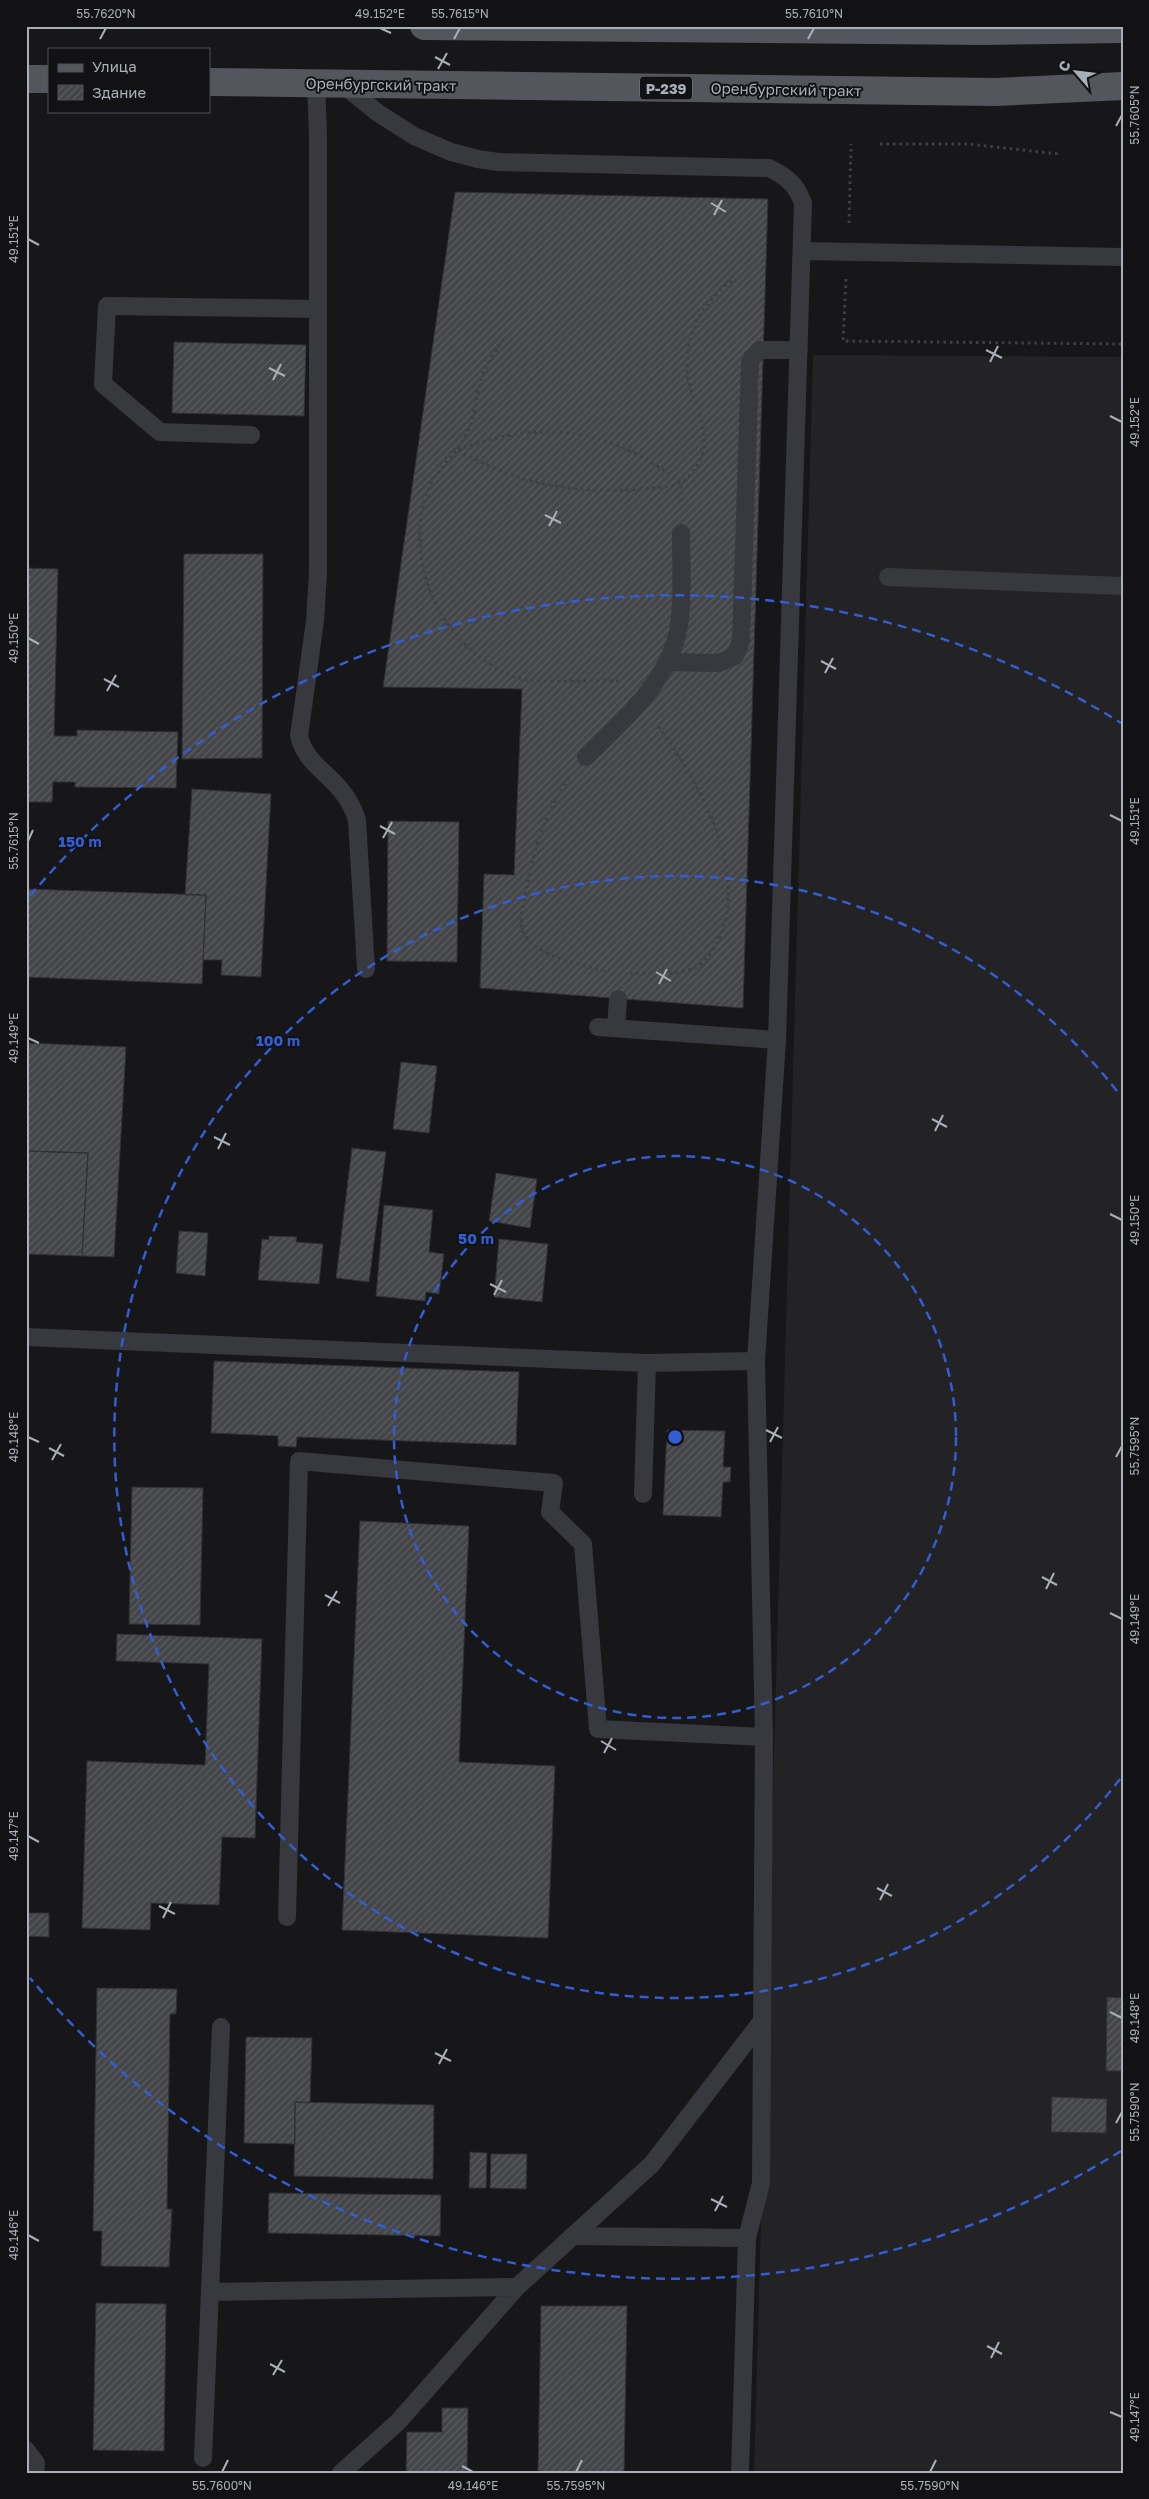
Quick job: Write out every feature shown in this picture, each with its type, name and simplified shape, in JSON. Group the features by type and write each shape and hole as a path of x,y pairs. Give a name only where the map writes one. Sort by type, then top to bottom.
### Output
{"main road":[{"path":"424,26 975,31 1123,29"},
{"path":"26,79 48,79"},
{"name":"Оренбургский тракт","path":"210,82 995,92 1123,86"}],"lane":[{"path":"366,969 357,820 351,803 340,788 310,760 302,748 299,736 318,582 318,309 328,83 414,136 451,152 478,159 498,162 769,168 786,176 793,183 803,203 777,1040 756,1361 764,1737 761,2183 747,2238 740,2473"},
{"path":"802,252 1123,257"},
{"path":"250,435 160,432 103,384 107,306 318,309"},
{"path":"666,662 719,664 735,656 741,641 750,363 760,350 799,350"},
{"path":"586,757 641,702 656,682 666,662 677,633 680,617 681,533"},
{"path":"888,577 1123,586"},
{"path":"616,1028 618,999"},
{"path":"598,1027 777,1040"},
{"path":"26,1337 647,1363 756,1361"},
{"path":"644,1494 647,1363"},
{"path":"286,1917 299,1461 554,1483 550,1512 583,1544 598,1729 764,1737"},
{"path":"341,2473 398,2422 517,2287 652,2164 762,2021"},
{"path":"203,2458 221,2027"},
{"path":"572,2236 747,2238"},
{"path":"210,2292 517,2287"},
{"path":"26,2450 36,2463 35,2473"}],"path":[{"path":"851,144 843,341 1123,344"},
{"path":"880,144 968,144 1059,154"},
{"path":"458,450 484,464 518,477 554,486 590,490 627,491 681,483 693,472 701,458 705,443 704,429 690,388 687,367 688,346 694,326 704,307 718,291 735,278"},
{"path":"504,339 495,350 483,375 470,427 458,450 435,475 427,493 420,524 421,554 427,586 449,628 471,651 496,668 520,679 656,682"},
{"path":"458,450 485,440 515,433 544,431 574,433 604,439 631,450 657,464 681,483"},
{"path":"628,973 662,973 696,967 718,943 725,926 729,904 728,874 719,841 704,802 679,755 641,702"},
{"path":"586,757 568,779 544,820 535,846 521,916 522,928 525,936 536,947 562,959 611,971"}],"shaded area":[{"path":"813,355 1123,357 1123,2473 754,2473"}],"building":[{"path":"455,192 768,199 743,1008 480,988 484,874 514,875 522,689 383,687"},
{"path":"174,342 306,345 304,416 172,413"},
{"path":"184,554 263,554 262,758 182,759"},
{"path":"26,568 58,569 54,736 77,736 77,730 178,732 176,788 75,787 75,782 53,782 52,802 26,802"},
{"path":"192,789 271,794 261,977 221,975 222,960 203,960 206,895 185,895"},
{"path":"388,821 459,822 457,962 387,961"},
{"path":"26,889 206,895 202,984 26,977"},
{"path":"26,1043 126,1047 114,1257 82,1256 88,1153 26,1151"},
{"path":"401,1062 437,1066 429,1133 393,1129"},
{"path":"352,1148 386,1152 369,1282 336,1278"},
{"path":"26,1151 88,1153 82,1256 26,1254"},
{"path":"496,1173 537,1179 530,1228 489,1221"},
{"path":"384,1205 433,1210 429,1252 444,1254 439,1294 426,1292 425,1301 376,1296"},
{"path":"179,1231 208,1233 205,1276 176,1273"},
{"path":"269,1236 297,1237 296,1242 323,1244 319,1284 258,1280 262,1239 269,1240"},
{"path":"499,1239 548,1244 542,1302 494,1297"},
{"path":"214,1361 519,1372 516,1445 297,1437 296,1447 278,1446 278,1436 211,1433"},
{"path":"667,1430 725,1431 723,1467 731,1467 730,1482 723,1482 721,1517 663,1515"},
{"path":"132,1487 203,1488 200,1625 129,1624"},
{"path":"360,1521 469,1526 459,1762 555,1766 548,1938 342,1930"},
{"path":"117,1634 262,1639 255,1838 222,1837 219,1905 151,1903 150,1930 82,1928 87,1761 205,1765 209,1664 116,1661"},
{"path":"26,1913 49,1913 49,1937 26,1936"},
{"path":"97,1988 177,1989 176,2014 170,2014 167,2209 172,2209 169,2267 101,2266 102,2231 93,2231"},
{"path":"1107,1997 1123,1998 1123,2071 1106,2071"},
{"path":"246,2037 312,2038 310,2103 295,2102 295,2144 244,2143"},
{"path":"1052,2097 1107,2099 1106,2133 1051,2132"},
{"path":"295,2102 434,2105 433,2179 294,2176"},
{"path":"470,2152 487,2153 486,2188 469,2188"},
{"path":"491,2154 527,2154 526,2189 490,2188"},
{"path":"269,2193 441,2195 440,2236 268,2233"},
{"path":"96,2303 166,2304 164,2451 93,2450"},
{"path":"541,2306 627,2306 624,2473 538,2473"},
{"path":"442,2408 468,2408 467,2473 406,2473 407,2432 442,2432"}]}
